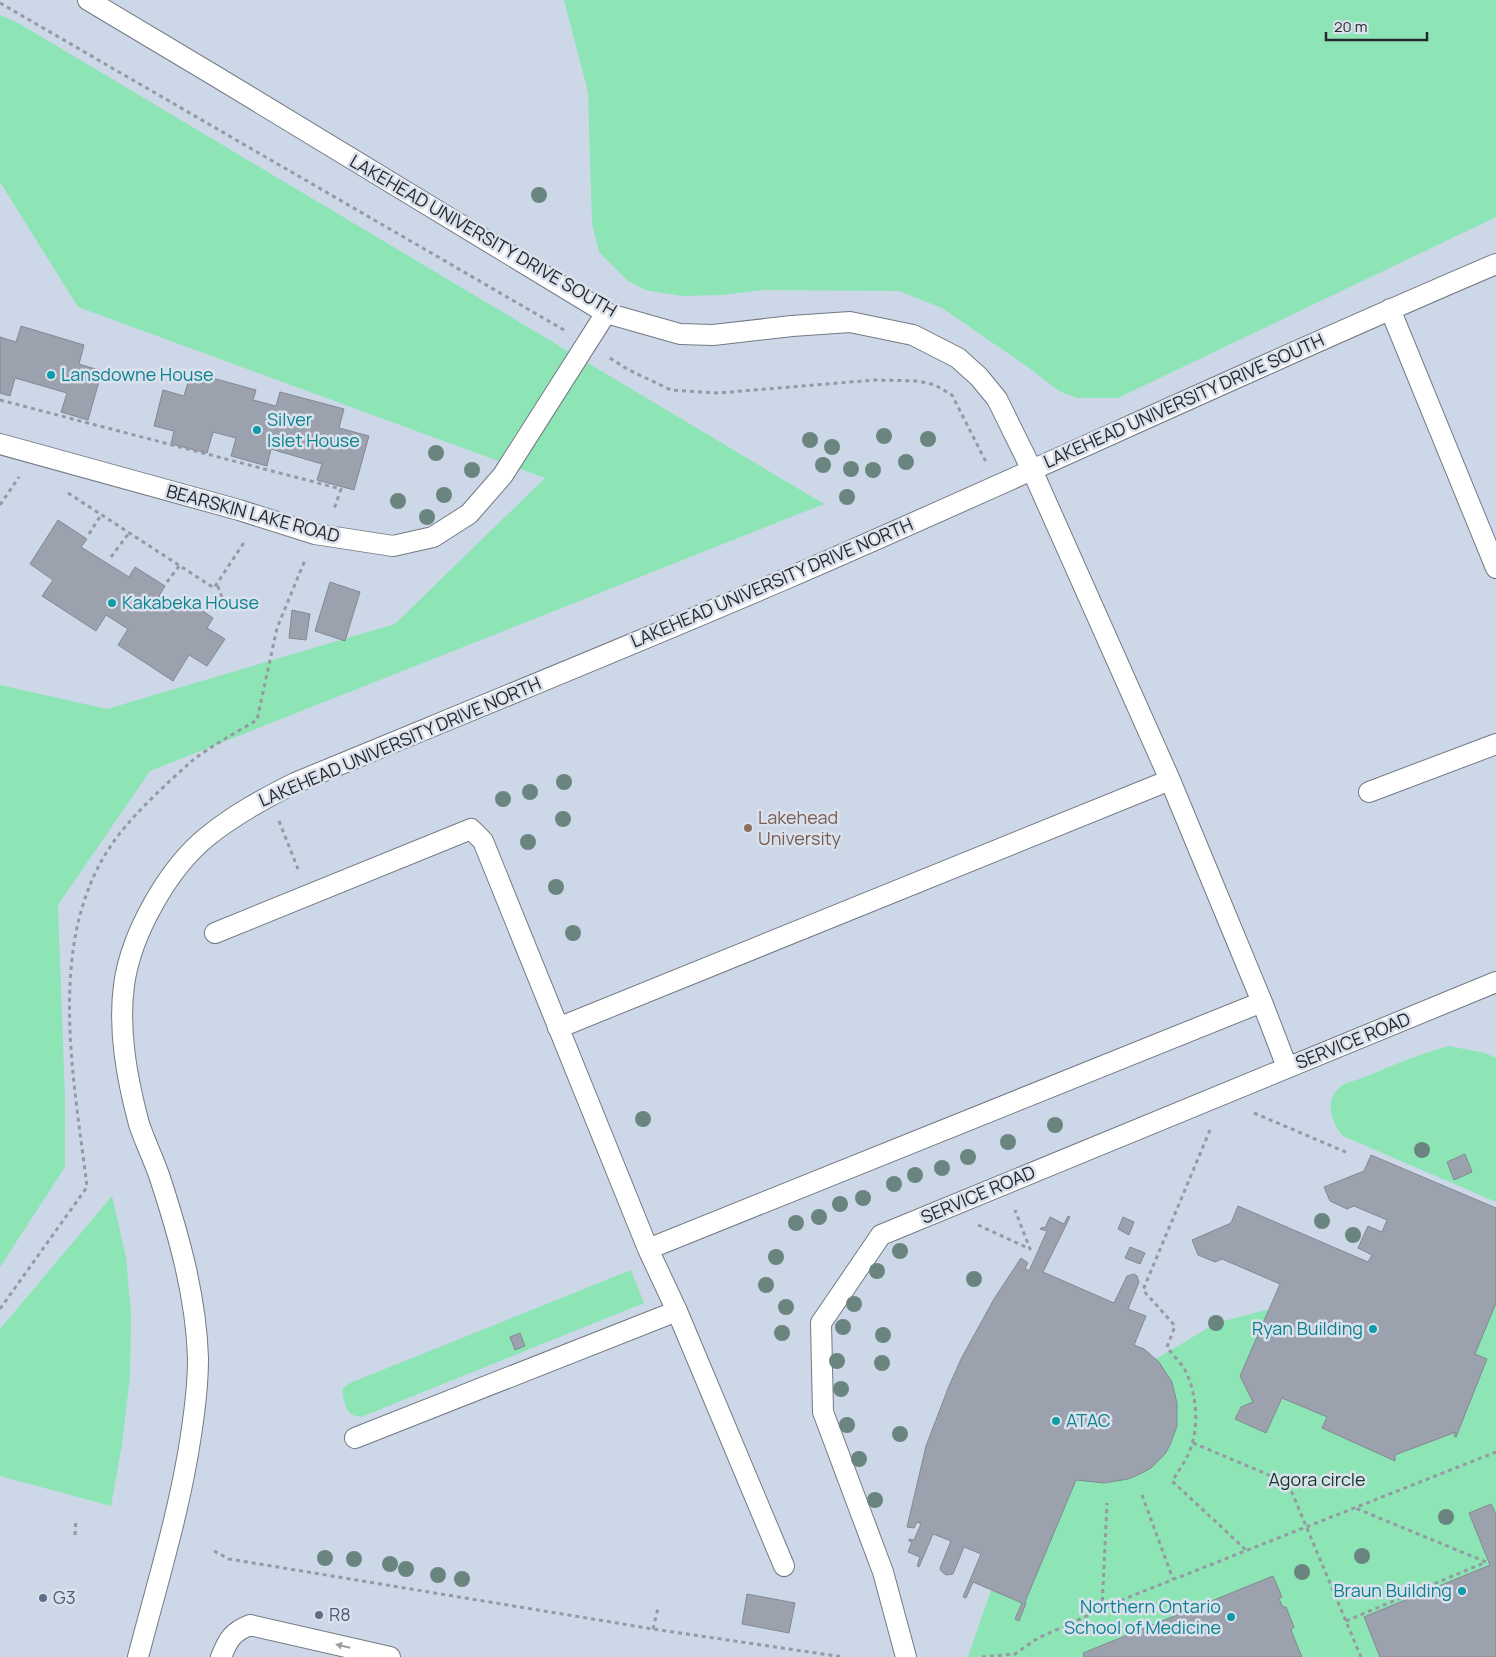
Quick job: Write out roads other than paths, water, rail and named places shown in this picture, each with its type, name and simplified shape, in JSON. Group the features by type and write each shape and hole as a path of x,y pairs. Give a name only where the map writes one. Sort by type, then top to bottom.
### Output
{"lane":[{"name":"LAKEHEAD UNIVERSITY DRIVE SOUTH","path":"88,0 606,313 680,334 713,335 850,322 913,335 958,358 979,377 997,399 1032,470 1390,309 1496,264"},
{"path":"1390,309 1496,568"},
{"name":"BEARSKIN LAKE ROAD","path":"0,444 261,517 315,534 393,546 433,538 469,514 503,475 606,313"},
{"path":"1032,470 1170,780 1287,1067"},
{"name":"LAKEHEAD UNIVERSITY DRIVE NORTH","path":"138,1657 174,1523 187,1458 197,1392 198,1357 186,1267 159,1177 140,1126 126,1066 123,1022 124,984 140,930 167,881 186,857 207,837 229,820 268,796 780,581 1032,470"},
{"path":"1369,792 1496,744"},
{"path":"558,1028 1170,780"},
{"path":"215,933 471,829 482,841 648,1249 677,1311 784,1566"},
{"name":"SERVICE ROAD","path":"906,1657 883,1572 823,1412 821,1323 881,1235 1496,982"},
{"path":"648,1249 1262,1002"},
{"path":"355,1438 677,1311"},
{"path":"221,1657 228,1641 238,1630 250,1625 390,1657"}],"place":[{"name":"Lansdowne House","path":"51,375"},
{"name":"Silver Islet House","path":"257,430"},
{"name":"Kakabeka House","path":"112,603"},
{"name":"Lakehead University","path":"748,828"},
{"name":"Ryan Building","path":"1373,1329"},
{"name":"ATAC","path":"1056,1421"},
{"name":"Braun Building","path":"1462,1591"},
{"name":"G3","path":"43,1598"},
{"name":"R8","path":"319,1615"},
{"name":"Northern Ontario School of Medicine","path":"1231,1617"}],"park label":[{"name":"Agora circle","path":"1317,1480"}]}
